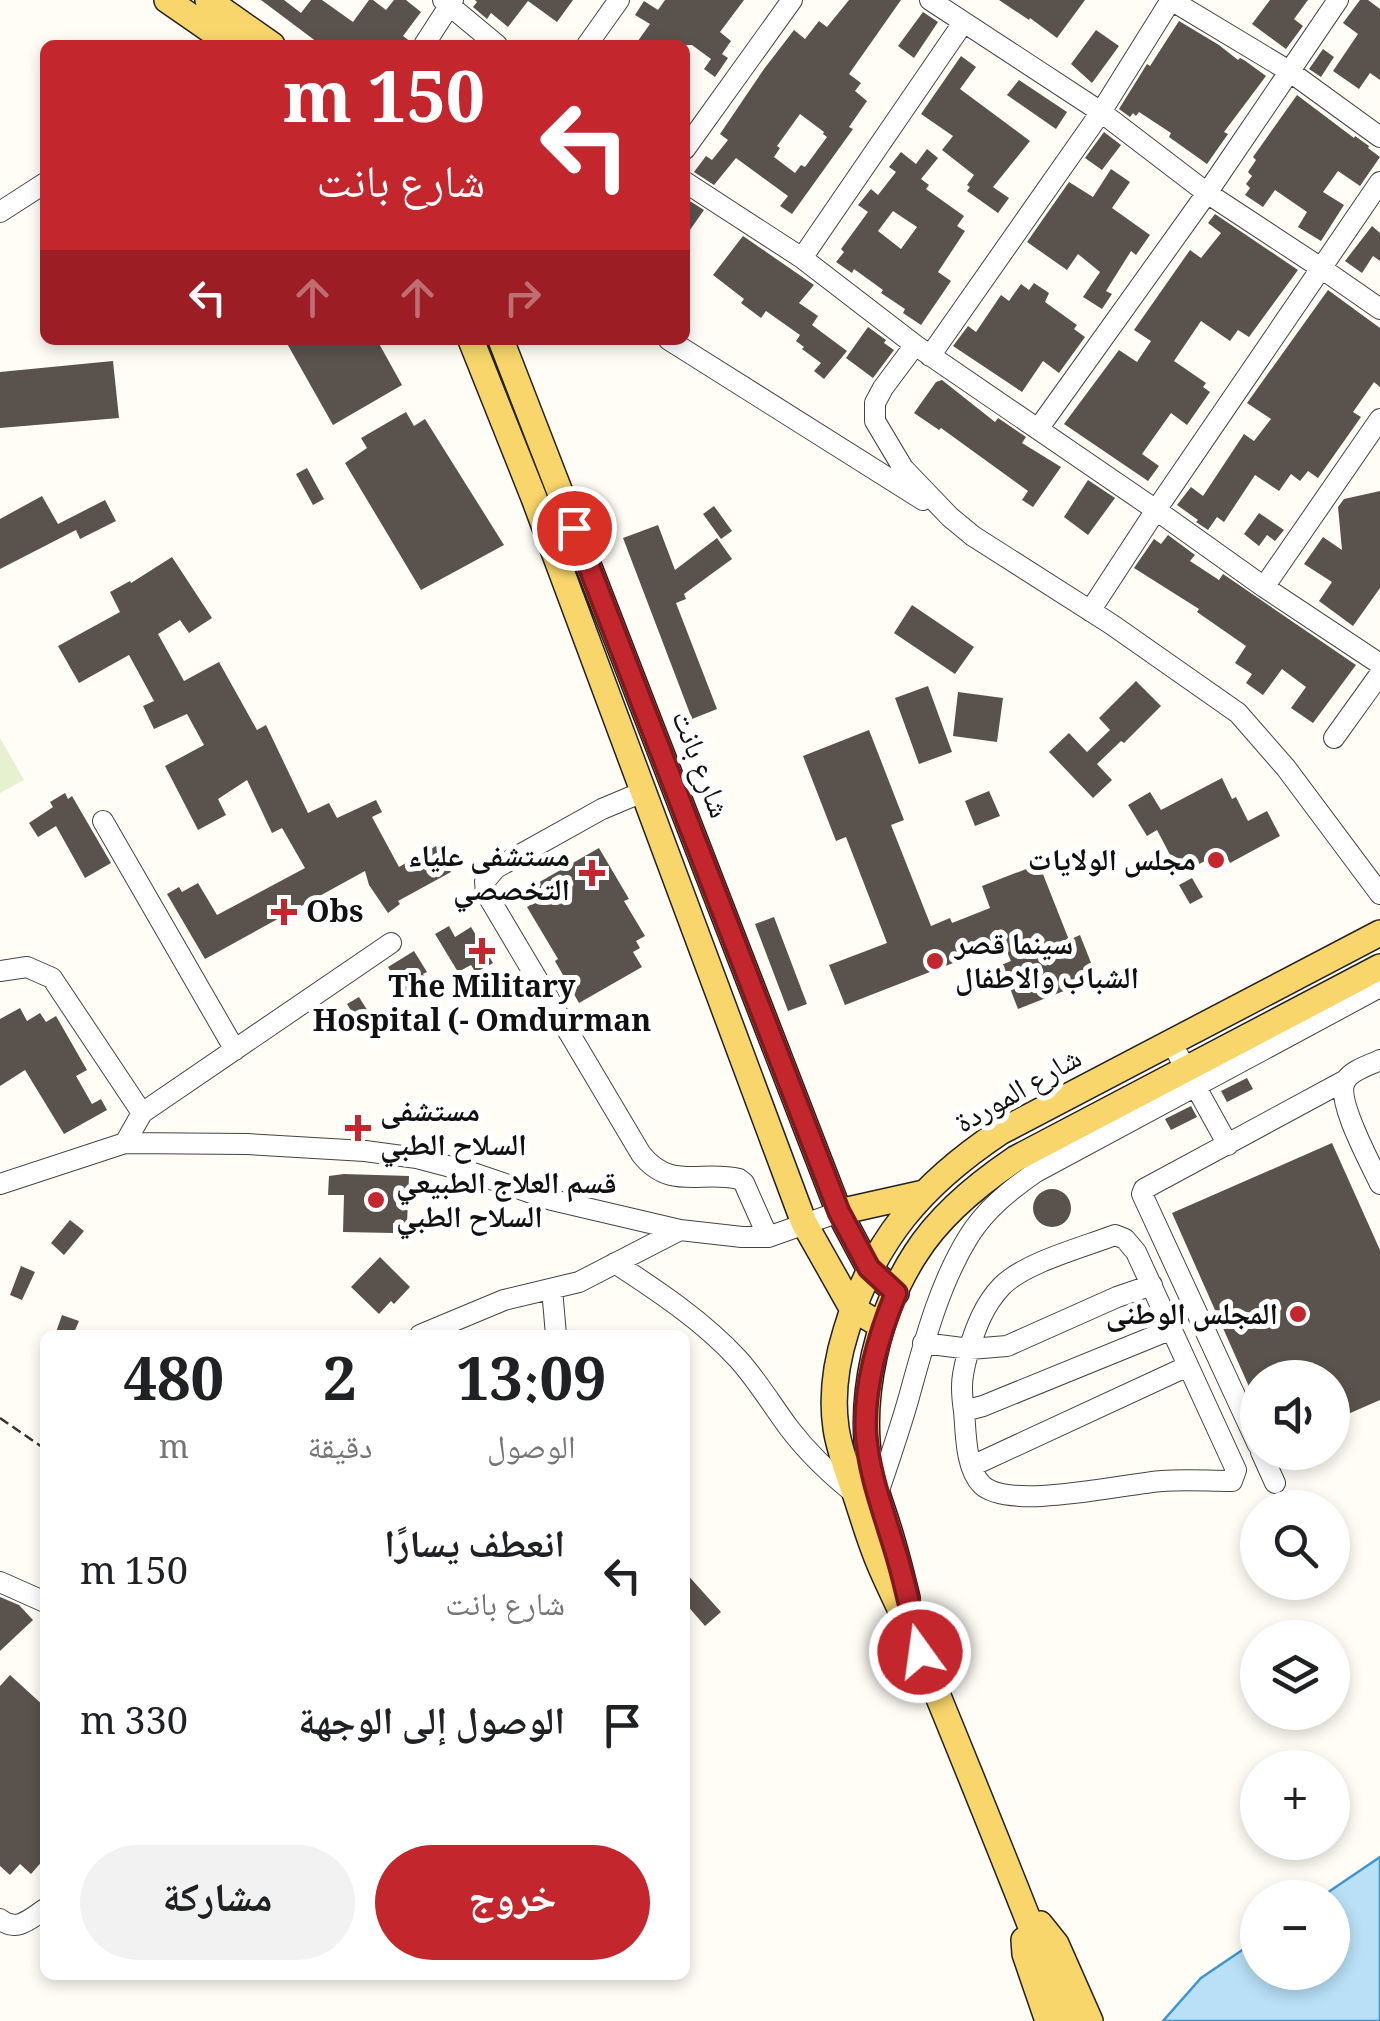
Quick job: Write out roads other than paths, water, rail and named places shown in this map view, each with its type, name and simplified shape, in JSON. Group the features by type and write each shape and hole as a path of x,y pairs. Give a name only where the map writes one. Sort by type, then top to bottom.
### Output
{"main road":[{"path":"168,0 246,40"},
{"path":"208,0 248,40"},
{"name":"شارع بانت","path":"473,345 645,791 804,1223 852,1308 882,1326"},
{"name":"شارع بانت","path":"503,345 839,1212 869,1268 896,1293"},
{"name":"شارع الموردة","path":"1081,2018 1056,1944 1023,1905 920,1652 896,1551 836,1428 837,1360 869,1268 891,1232 924,1193 956,1164 1000,1132 1380,934"},
{"name":"شارع الموردة","path":"866,1493 870,1469 867,1400 882,1326 916,1253 947,1214 1015,1158 1192,1076 1380,967"},
{"path":"839,1212 924,1193"},
{"name":"شارع الموردة","path":"1023,1905 1024,1954 1048,2021"}],"street":[{"path":"591,40 619,0"},
{"path":"690,142 792,0"},
{"path":"930,0 1101,112 1207,193 1380,309"},
{"path":"1380,137 1290,71 1171,0 1101,112 922,350 883,388 875,403 874,420 903,468 973,536 1172,665 1238,713 1286,768 1380,894"},
{"path":"1038,429 1207,193 1338,0"},
{"path":"427,40 448,2 490,40"},
{"path":"802,258 963,24"},
{"path":"1090,611 1380,182"},
{"path":"690,185 802,258 922,350 1380,664"},
{"path":"0,212 40,186"},
{"path":"676,345 950,517"},
{"path":"1264,588 1380,419"},
{"path":"1334,738 1380,674"},
{"path":"645,791 496,868 485,882 486,893 651,1167 682,1177 739,1178 768,1237"},
{"path":"103,821 235,1050"},
{"path":"125,1143 142,1113 392,943"},
{"path":"0,971 27,966 52,978 142,1113"},
{"path":"615,1264 716,1337 822,1467 866,1493 894,1444 923,1343 964,1244 1005,1193 1192,1076 1262,1052 1380,987"},
{"path":"1172,1042 1228,1145"},
{"path":"1240,1407 1142,1194 1144,1189 1380,1060"},
{"path":"1344,1082 1342,1092 1350,1117 1380,1184"},
{"path":"0,1184 125,1143 247,1144 365,1150 417,1158 552,1200 680,1230 768,1237 839,1212"},
{"path":"432,1330 504,1300 579,1282 680,1230"},
{"path":"1115,1235 1136,1252 1152,1286 1236,1470 1232,1481 1168,1480 1043,1497 999,1495 980,1484 972,1466 960,1386 976,1326 998,1289 1025,1270 1115,1235"},
{"path":"923,1343 970,1349 1007,1346 1117,1297 1152,1286"},
{"path":"552,1288 556,1330"},
{"path":"964,1411 1172,1329"},
{"path":"972,1466 1188,1366"},
{"path":"1269,1470 1275,1484"},
{"path":"0,1582 40,1600"},
{"path":"0,1919 8,1926 17,1926 40,1911"}],"water":[{"path":"1380,1857 1380,2021 1163,2021 1201,1978 1240,1952 1240,1990 1350,1990 1350,1880 1346,1880"}],"place":[{"name":"مجلس الولايات","path":"1216,860"},
{"name":"مستشفى علياء التخصصي","path":"592,873"},
{"name":"Obs","path":"284,912"},
{"name":"The Military Hospital (- Omdurman","path":"482,951"},
{"name":"سينما قصر الشباب والاطفال","path":"935,961"},
{"name":"مستشفى السلاح الطبي","path":"358,1128"},
{"name":"قسم العلاج الطبيعي السلاح الطبي","path":"376,1200"},
{"name":"المجلس الوطنى","path":"1298,1314"}]}
